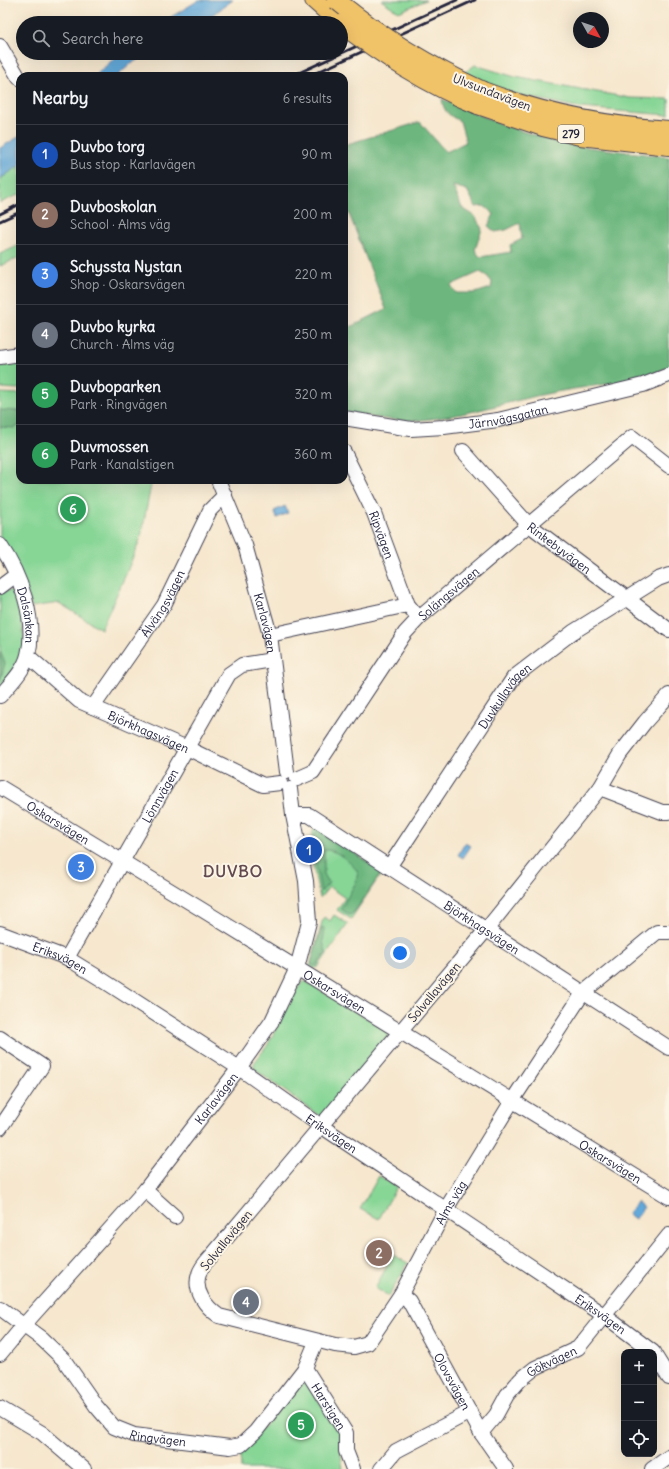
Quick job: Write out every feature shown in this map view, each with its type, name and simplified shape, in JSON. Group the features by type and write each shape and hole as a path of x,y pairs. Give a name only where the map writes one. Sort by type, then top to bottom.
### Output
{"main road":[{"name":"Ulvsundavägen","path":"314,0 332,16"},
{"name":"Ulvsundavägen","path":"336,0 366,24 413,56 510,117 580,136 669,146"},
{"name":"Ulvsundavägen","path":"348,29 406,69 440,88 480,98 522,104 573,118 611,125 669,130"}],"street":[{"path":"0,46 16,73"},
{"path":"0,357 16,355"},
{"name":"Järnvägsgatan","path":"348,419 411,429 444,427 498,420 643,385 669,375"},
{"name":"Solängsvägen","path":"288,781 313,772 405,633 419,618 632,436 669,466"},
{"name":"Rinkebyvägen","path":"464,451 528,524 669,630"},
{"name":"Ripvägen","path":"348,460 380,528 408,605 419,618"},
{"name":"Karlavägen","path":"0,1354 24,1325 145,1190 239,1068 272,1021 297,968 309,922 306,881 293,816 270,636 245,545 222,485"},
{"name":"Älvängsvägen","path":"93,708 164,605 222,485"},
{"name":"Dalsänkan","path":"0,545 10,560 24,593 28,611 30,635 28,656 15,679 0,696"},
{"name":"Duvkullavägen","path":"389,867 514,677 573,632 658,579 669,575"},
{"path":"0,587 16,576"},
{"path":"270,636 408,605"},
{"name":"Björkhagsvägen","path":"28,656 79,701 93,708 187,748 263,786 288,781"},
{"name":"Lönnvägen","path":"67,958 229,674 242,665 272,660"},
{"name":"Solvallavägen","path":"198,1285 199,1273 214,1253 486,930 600,788 620,754 645,722 669,695"},
{"name":"Oskarsvägen","path":"0,787 669,1197"},
{"path":"600,788 662,812 669,812"},
{"name":"Björkhagsvägen","path":"293,816 309,815 669,1048"},
{"name":"Alms väg","path":"198,1285 205,1303 219,1316 316,1342 354,1347 368,1342 401,1294 446,1209 512,1101 583,993 657,932 669,932"},
{"name":"Eriksvägen","path":"0,934 67,958 239,1068 321,1126 605,1316 648,1349"},
{"path":"0,1038 42,1066 0,1128"},
{"path":"145,1190 175,1217"},
{"name":"Gökvägen","path":"481,1433 496,1416 507,1395 520,1380 535,1368 578,1348 669,1235"},
{"name":"Olovsvägen","path":"401,1294 409,1301 481,1433 506,1469"},
{"name":"Ringvägen","path":"0,1308 24,1325 64,1360 106,1420 120,1431 134,1435 230,1447 241,1445 256,1431 305,1368 316,1342"},
{"name":"Eriksvägen","path":"657,1359 669,1378"},
{"name":"Harstigen","path":"305,1368 346,1433 346,1451 353,1469"},
{"path":"0,1408 38,1429 84,1469"},
{"path":"380,1469 396,1451 470,1412"},
{"path":"652,1469 669,1457"}],"green space":[{"path":"381,0 426,0 399,12"},
{"path":"475,65 515,77 630,98 669,99 669,115 581,108 515,94 464,73"},
{"path":"442,99 503,125 562,144 669,157 669,367 642,377 556,392 439,418 422,420 392,420 348,413 348,328 386,309 348,211 348,144 420,122 446,152 466,142 460,121 447,113","holes":["453,186 467,190 476,207 484,206 494,214 488,226 495,232 506,230 520,223 522,239 510,245 511,252 480,257 475,250 482,229 475,216 462,208","480,272 487,276 492,282 491,288 475,293 456,293 451,285"]},
{"path":"16,168 16,196 0,203 0,179"},
{"path":"16,247 16,259 0,266 0,254"},
{"path":"16,364 16,389 0,388 0,366"},
{"path":"0,393 16,394 16,484 151,484 141,537 101,629 59,603 32,607 10,551 0,538"},
{"path":"0,410 16,411 16,427 0,427"},
{"path":"6,591 12,591 19,594 25,648 16,666 0,689 0,594"},
{"path":"0,651 5,663 0,682"},
{"path":"315,828 318,828 383,871 351,919 337,910 345,898 329,887 320,898 311,851 312,834"},
{"path":"318,830 379,870 381,874 354,912 350,915 341,909 356,882 358,872 339,854 329,850 324,850 324,874 329,883 321,892 312,844 312,838"},
{"path":"334,915 348,924 318,967 313,969 310,966 322,922 325,917 330,921"},
{"path":"322,927 325,929 323,941 326,953 317,965 313,966 311,962"},
{"path":"305,981 385,1029 389,1035 321,1117 254,1069 254,1063 267,1046 299,986"},
{"path":"379,1176 397,1186 379,1219 360,1209"},
{"path":"393,1255 408,1263 389,1296 375,1288"},
{"path":"303,1382 306,1383 341,1432 341,1455 343,1469 241,1469 240,1452"}],"water":[{"path":"199,0 233,0 211,16 173,16"},
{"path":"112,60 137,60 122,72 99,72"},
{"path":"16,138 16,168 0,179 0,148"},
{"path":"285,506 288,513 277,518 274,511"},
{"path":"465,843 471,846 463,858 458,855"},
{"path":"637,1202 644,1207 635,1219 628,1214"}],"railway":[{"path":"348,50 457,0"},
{"path":"348,58 475,0"},
{"path":"301,72 327,60"},
{"path":"318,72 344,60"},
{"path":"0,214 16,206"},
{"path":"0,221 16,214"}],"place":[{"name":"Duvmossen","path":"73,509"},
{"name":"Duvbo torg","path":"309,850"},
{"name":"Schyssta Nystan","path":"81,867"},
{"name":"Duvboskolan","path":"379,1253"},
{"name":"Duvbo kyrka","path":"246,1302"},
{"name":"Duvboparken","path":"301,1425"}],"district":[{"name":"DUVBO","path":"233,871"}]}
